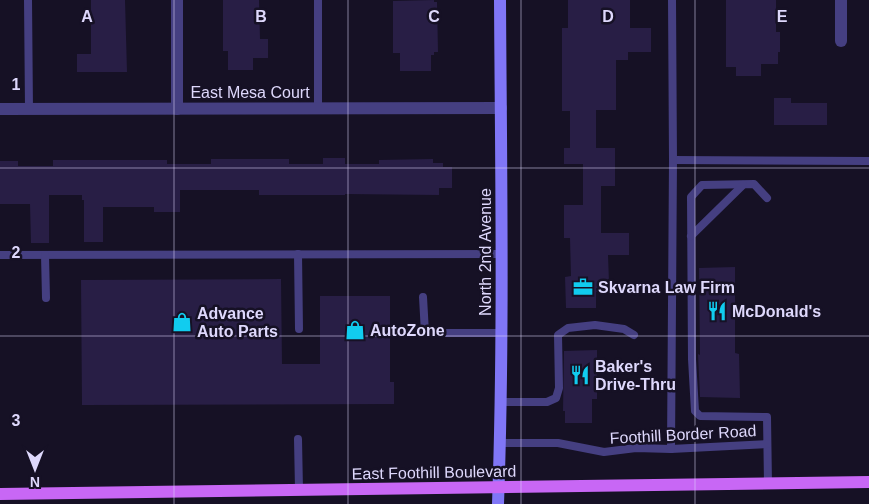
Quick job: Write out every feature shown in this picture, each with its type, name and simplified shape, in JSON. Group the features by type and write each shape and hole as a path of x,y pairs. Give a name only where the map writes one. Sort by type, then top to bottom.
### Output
{"main road":[{"name":"East Foothill Boulevard","path":"0,494 869,482"}],"street":[{"path":"177,0 177,109"},
{"name":"North 2nd Avenue","path":"498,504 501,443 502,332 500,0"},
{"path":"841,0 841,41"},
{"name":"East Mesa Court","path":"0,109 501,108"}],"lane":[{"path":"28,0 29,109"},
{"path":"318,0 318,108"},
{"path":"671,449 672,0"},
{"path":"673,160 869,161"},
{"path":"767,198 754,184 702,185 691,197 692,359 695,411 700,416 767,417 767,444"},
{"path":"691,236 744,185"},
{"path":"298,254 299,329"},
{"path":"0,255 501,254"},
{"path":"45,255 46,298"},
{"path":"423,297 425,333 502,332"},
{"path":"501,402 547,402 556,398 559,388 558,335 568,328 595,325 624,328 634,335"},
{"path":"298,439 300,490"},
{"name":"Foothill Border Road","path":"501,443 558,443 604,452 636,448 671,449 767,444 768,484"}],"building":[{"path":"91,0 125,0 127,72 77,72 77,54 91,54"},
{"path":"223,0 259,0 260,39 268,39 268,58 253,58 253,70 228,70 228,51 223,51"},
{"path":"434,0 434,2 437,2 438,52 434,52 434,55 431,55 431,71 400,71 400,53 393,53 393,1"},
{"path":"568,0 630,0 630,28 651,28 651,52 628,52 628,60 616,60 616,110 596,110 596,148 615,148 615,186 601,186 601,233 629,233 629,255 608,255 609,282 601,282 601,292 596,292 596,308 566,308 565,277 571,276 570,238 564,238 564,205 583,205 583,164 564,164 564,148 570,148 570,111 562,111 562,28 568,28"},
{"path":"726,0 776,0 776,32 780,32 778,64 761,64 761,76 736,76 736,67 726,67"},
{"path":"774,98 791,98 791,103 827,103 827,125 774,125"},
{"path":"323,158 345,158 345,164 379,164 379,160 433,159 433,163 443,163 443,167 452,167 452,188 439,188 439,195 259,195 259,190 180,190 180,212 154,212 154,207 103,207 103,242 84,242 84,200 82,200 82,195 49,195 49,243 31,243 30,204 0,204 0,161 18,161 18,166 53,166 53,160 167,160 167,164 211,164 211,159 289,159 289,164 323,164"},
{"name":"McDonald's","path":"735,267 735,353 739,354 740,398 700,397 698,354 700,355 699,268"},
{"name":"Advance Auto Parts","path":"281,279 282,364 320,364 320,296 390,296 390,382 394,382 394,404 82,405 81,280"},
{"name":"Baker's Drive-Thru","path":"597,350 597,399 592,399 592,423 565,423 565,411 563,411 564,351"}],"place":[{"name":"Skvarna Law Firm","path":"583,287"},
{"name":"McDonald's","path":"717,311"},
{"name":"Advance Auto Parts","path":"182,322"},
{"name":"AutoZone","path":"355,330"},
{"name":"Baker's Drive-Thru","path":"580,375"}]}
